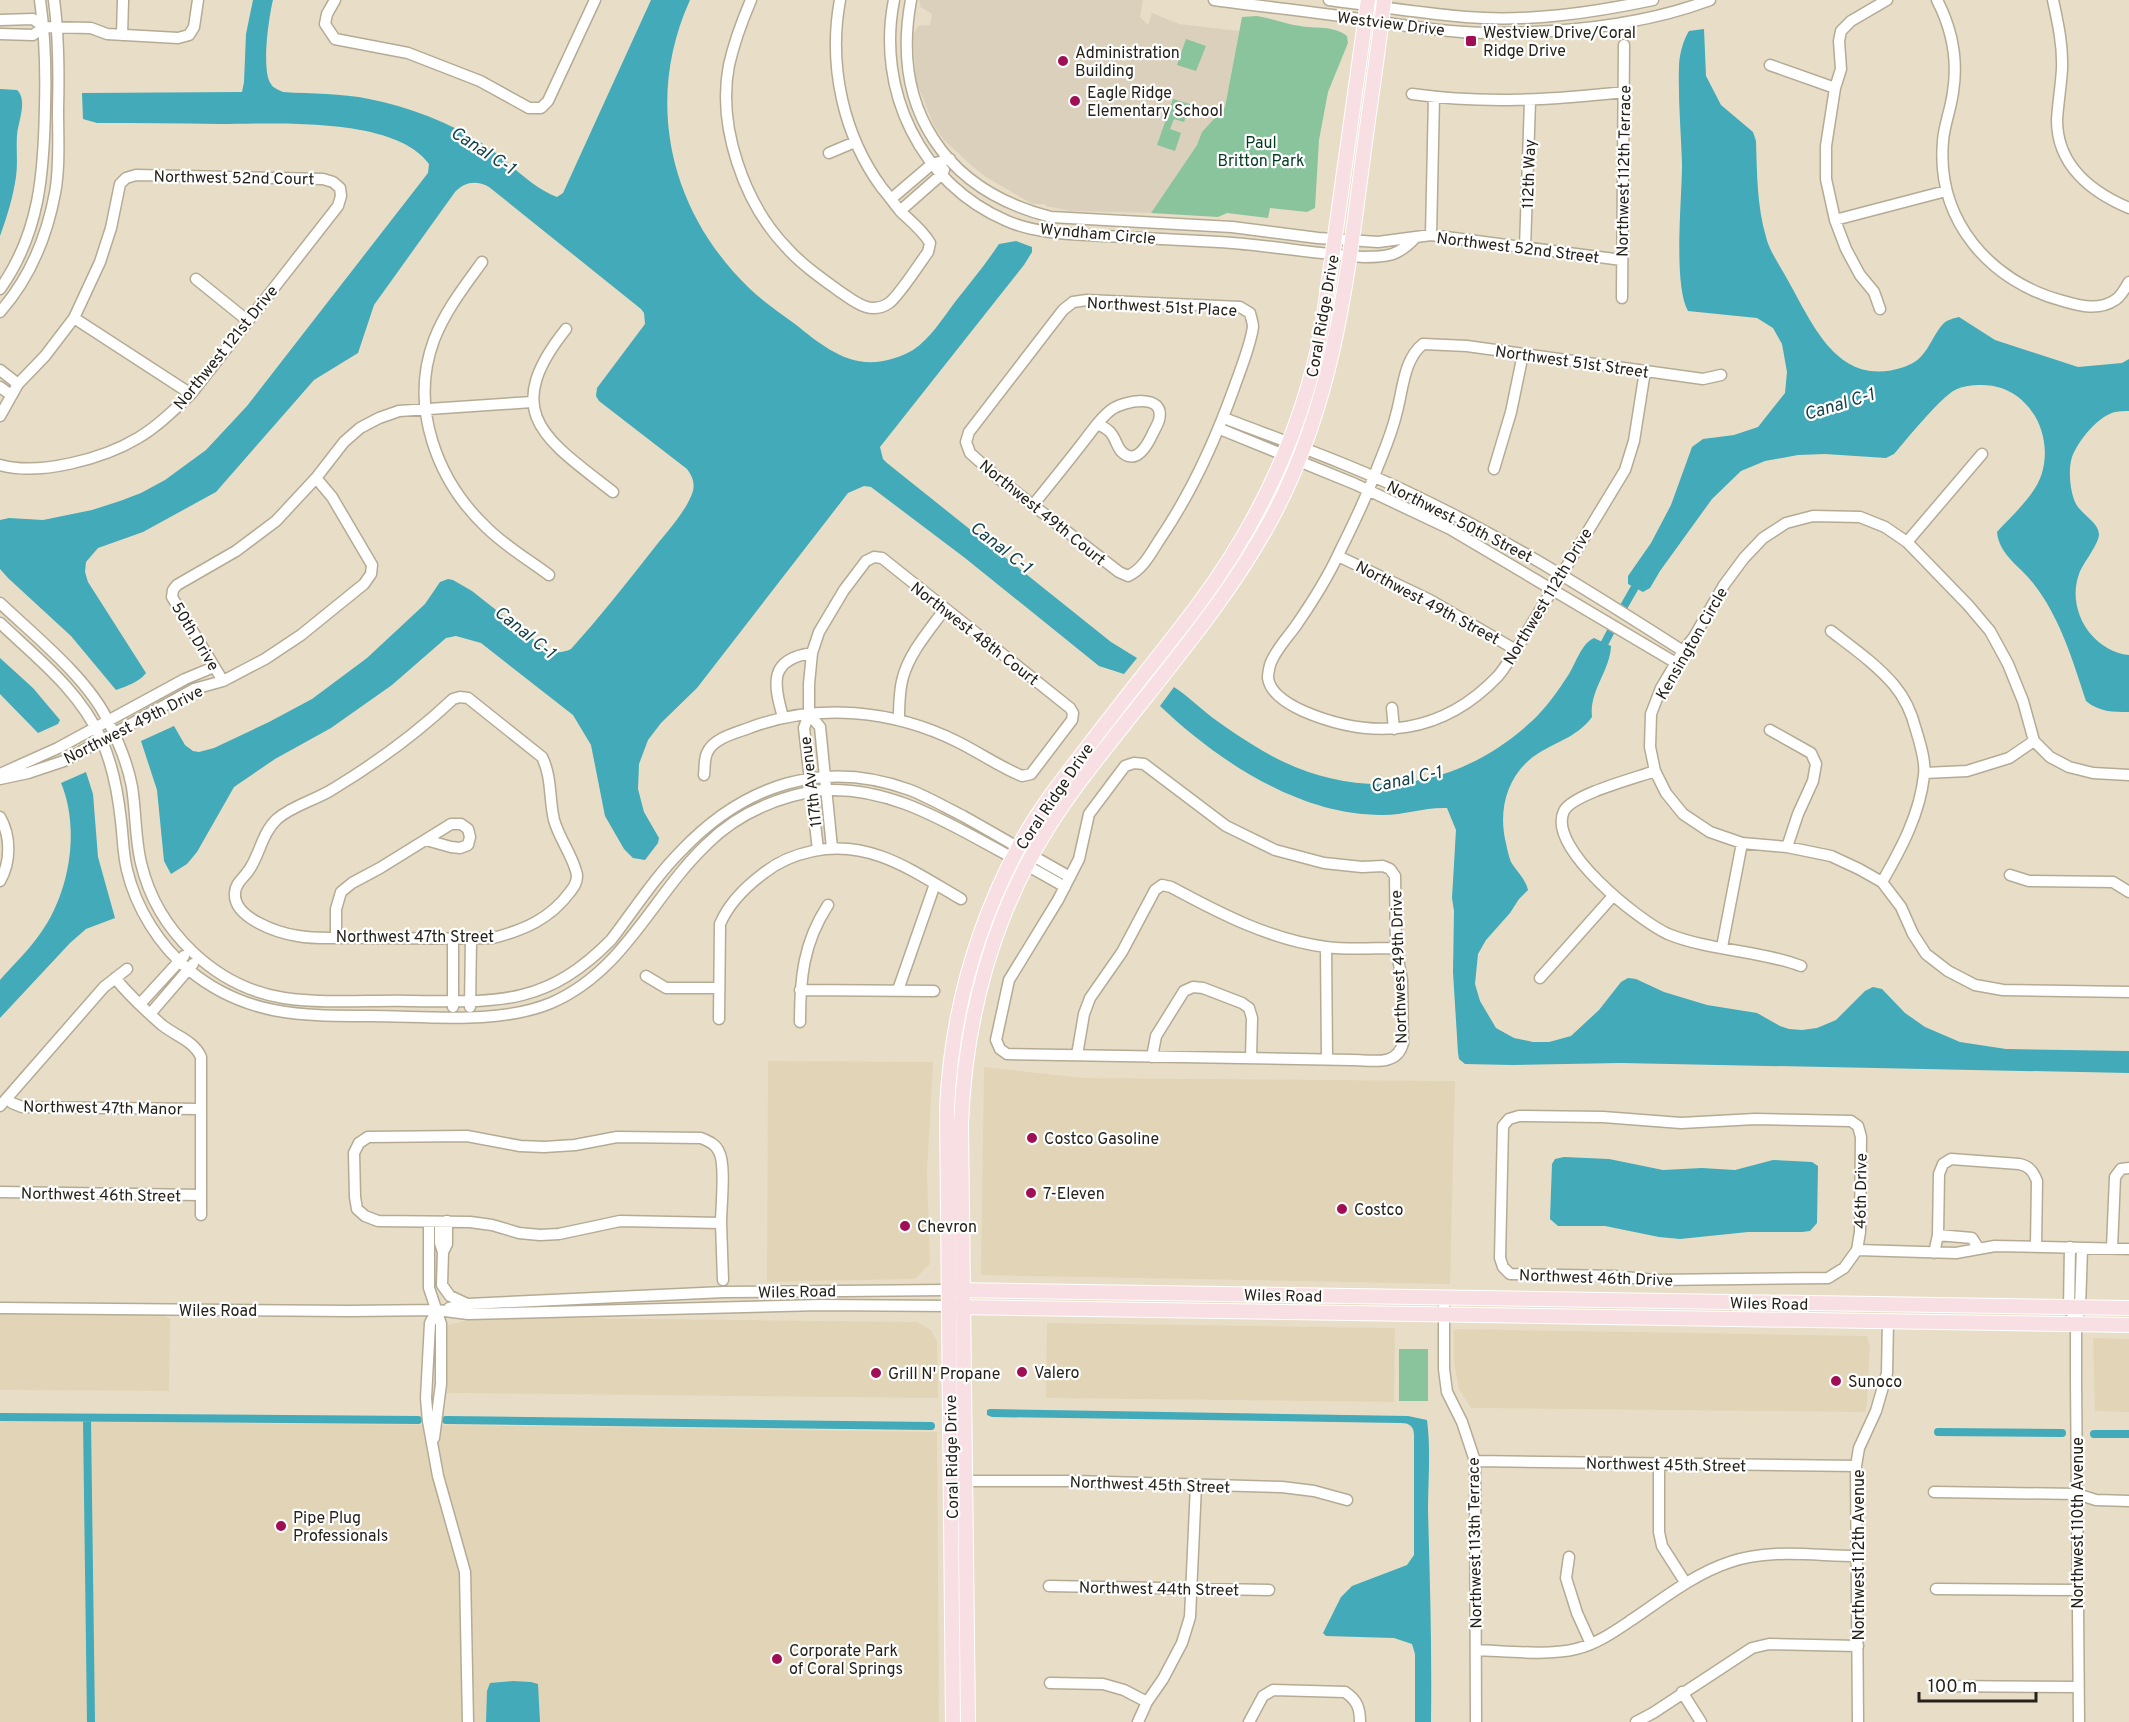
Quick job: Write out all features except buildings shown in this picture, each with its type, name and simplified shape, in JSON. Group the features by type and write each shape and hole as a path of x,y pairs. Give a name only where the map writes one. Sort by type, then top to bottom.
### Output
{"main road":[{"name":"Coral Ridge Drive","path":"968,1722 948,1290 947,1109 954,1035 964,989 975,948 996,894 1016,853 1066,774 1199,604 1223,569 1253,520 1287,449 1317,357 1334,255 1368,2"},
{"name":"Coral Ridge Drive","path":"953,1722 964,1307 961,1124 967,1050 978,997 992,944 1029,860 1075,789 1216,607 1241,571 1276,510 1301,455 1317,412 1332,357 1350,256 1383,4"},
{"name":"Wiles Road","path":"948,1290 2129,1308"},
{"path":"1888,1321 1908,1305"},
{"name":"Wiles Road","path":"949,1306 2129,1325"}],"street":[{"path":"0,289 20,257 38,203 45,130 46,58 40,0"},
{"path":"0,312 11,300 28,273 47,224 55,193 58,159 57,27 54,0"},
{"path":"122,35 123,0"},
{"path":"0,20 33,19 44,27 91,28 107,34 178,38 189,35 194,27 198,0"},
{"path":"335,0 327,14 325,24 335,39 408,53 480,81 529,108 541,108 548,101 595,0"},
{"path":"751,0 742,21 729,66 727,108 733,145 742,177 760,212 786,247 822,278 861,306 873,308 888,303 928,252 930,243 926,235 900,211 891,199 868,166 855,142 840,92 836,53 836,20 840,0"},
{"name":"Wyndham Circle","path":"894,0 888,40 890,66 893,83 907,123 932,164 942,174 970,200 1007,221 1060,234 1223,242 1350,256"},
{"name":"Wyndham Circle","path":"911,0 905,41 910,84 924,125 934,142 967,178 988,192 1028,212 1051,217 1232,227 1352,240"},
{"name":"Westview Drive","path":"1214,0 1441,30 1489,33 1561,30 1636,20 1710,0"},
{"name":"Westview Drive","path":"1329,0 1368,2 1467,17 1550,17 1606,10 1653,0"},
{"path":"1880,309 1874,292 1860,275 1846,249 1835,220 1826,179 1826,146 1835,88 1841,69 1839,41 1841,31 1851,21 1887,0"},
{"path":"1937,0 1949,29 1955,52 1953,93 1943,140 1942,163 1946,191 1955,214 1970,241 1991,265 2013,281 2042,296 2096,308 2116,300 2129,282"},
{"path":"2053,0 2060,33 2062,67 2057,121 2059,143 2069,165 2083,181 2104,196 2129,208"},
{"path":"0,34 33,35 44,27"},
{"name":"Northwest 112th Terrace","path":"1622,298 1624,45"},
{"path":"1770,65 1835,88"},
{"path":"1412,94 1488,101 1530,101 1624,92"},
{"path":"1431,235 1434,97"},
{"name":"112th Way","path":"1525,248 1530,101"},
{"path":"829,153 855,142"},
{"path":"900,211 942,174 950,159"},
{"path":"891,199 932,164 950,159"},
{"name":"Northwest 52nd Court","path":"74,318 100,262 111,228 120,184 126,178 136,175 323,179 333,182 340,188"},
{"name":"Northwest 121st Drive","path":"0,465 14,469 45,468 74,462 136,439 164,420 191,394 338,206 341,196 340,188"},
{"path":"903,190 912,201"},
{"path":"1835,220 1946,191"},
{"name":"Northwest 52nd Street","path":"1352,240 1387,243 1431,235 1622,260"},
{"name":"Northwest 52nd Street","path":"1388,256 1404,250 1415,238"},
{"path":"1350,256 1388,256 1387,243"},
{"path":"482,262 445,317 434,342 426,376 425,408 437,456 457,495 488,530 549,576"},
{"path":"196,279 248,321"},
{"name":"Northwest 51st Place","path":"966,442 969,432 1063,310 1073,302 1087,300 1240,307 1250,313 1253,324 1222,423"},
{"path":"0,416 18,384 45,356 74,318 191,394"},
{"path":"566,329 551,348 539,372 532,402 548,438 563,454 614,492"},
{"name":"Northwest 51st Street","path":"1374,477 1396,417 1410,360 1423,344 1467,346 1703,379 1721,375"},
{"path":"1494,469 1511,412 1523,354"},
{"path":"0,370 18,384"},
{"name":"Northwest 112th Drive","path":"1338,556 1305,613 1270,664 1268,678 1275,694 1297,708 1325,721 1357,729 1394,729 1423,725 1450,714 1476,696 1499,675 1625,470 1634,441 1645,371"},
{"path":"0,387 11,395"},
{"path":"1032,506 1098,424 1110,411 1135,400 1147,400 1155,405 1159,412 1159,420 1146,448 1141,454 1134,456 1121,451 1110,432 1098,424"},
{"path":"316,478 344,442 360,428 399,411 532,402"},
{"name":"Northwest 50th Street","path":"1222,423 1301,455 1450,529 1676,663"},
{"name":"Northwest 49th Court","path":"966,442 970,453 1032,506 1119,572 1128,576 1137,572 1173,521 1199,474 1222,423"},
{"path":"1907,542 1982,454"},
{"name":"Northwest 50th Street","path":"1301,455 1374,477 1458,517 1561,574 1683,651"},
{"path":"1338,556 1374,477"},
{"name":"50th Drive","path":"223,681 178,609 172,597 173,590 177,585 236,550 276,520 316,478"},
{"name":"Northwest 49th Drive","path":"0,779 28,773 64,761 194,689 223,681 265,659 301,636 364,584 371,574 372,566 332,496 316,478"},
{"name":"Kensington Circle","path":"2034,741 2023,700 2008,664 1990,631 1907,542 1886,527 1860,517 1813,516 1786,523 1763,538 1744,558 1724,585 1661,688 1651,714 1650,747 1655,771 1666,794 1683,814 1710,832 1742,843 1831,855 1859,868 1882,882 1900,908 1926,954 1948,971 1975,985 2003,990 2129,992"},
{"name":"Northwest 49th Street","path":"1338,556 1430,600 1516,650"},
{"name":"Northwest 48th Court","path":"874,557 882,558 1070,708 1073,713 1072,720 1030,774 1022,776 930,729 899,719"},
{"name":"117th Avenue","path":"818,850 804,728 809,714 812,653 819,632 844,590 866,561 874,557"},
{"path":"0,603 62,660 82,683 108,720 132,784 137,845 143,873 153,900 163,917 194,954 215,971 246,987 284,998 470,1002 502,1000 529,994 570,975 611,940 683,849 730,809 761,792 809,777 863,778 910,790 1068,882"},
{"path":"704,775 706,754 711,746 725,737 783,717 844,712 899,719 902,679 907,664 944,609"},
{"path":"0,623 68,688 102,741 117,789 124,853 134,891 148,923 189,970 241,1000 270,1010 307,1016 470,1017 497,1015 549,1004 578,988 604,968 629,941 708,843 752,811 810,791 865,792 905,803 1016,853"},
{"path":"1831,631 1896,687 1912,714 1920,741 1925,773 1916,814 1896,859 1882,882"},
{"path":"783,717 775,683 778,671 786,662 797,656 812,653"},
{"name":"Northwest 49th Drive","path":"0,774 58,748 185,679 214,667"},
{"name":"Northwest 47th Street","path":"460,698 468,698 542,757 547,767 554,819 561,840 576,870 577,878 563,901 544,918 521,930 493,938 471,939 298,936 264,926 247,915 238,905 235,893 239,882 249,870 267,831 278,818 330,791 369,767 408,738 453,699 460,698"},
{"path":"1392,708 1394,729"},
{"name":"117th Avenue","path":"809,714 820,727 832,848"},
{"path":"1770,730 1811,753 1816,764 1813,782 1798,814 1787,848"},
{"path":"1925,773 1967,771 2009,759 2034,741 2050,757 2069,767 2093,773 2129,775"},
{"name":"Northwest 49th Drive","path":"1134,762 1144,764 1226,825 1275,850 1324,862 1362,867 1383,866 1390,869 1395,876 1396,948 1402,980 1403,1043 1401,1052 1394,1058 1384,1060 1007,1054 1000,1049 996,1040 1009,980 1068,882 1079,858 1089,814 1125,765 1134,762"},
{"path":"1655,771 1584,795 1572,802 1564,812 1562,823 1564,834 1594,878 1642,919 1667,933 1695,942 1783,959 1801,966"},
{"path":"0,817 9,838 8,856 0,881"},
{"path":"336,937 336,909 341,892 352,883 426,840"},
{"path":"1722,947 1742,843"},
{"path":"719,1019 720,924 725,912 738,895 778,862 818,850 850,848 878,854 907,867 961,899"},
{"path":"2010,875 2029,882 2113,882 2129,892"},
{"path":"898,990 935,884"},
{"path":"1077,1055 1084,1014 1090,998 1122,952 1155,890 1162,885 1171,887 1228,917 1281,936 1326,947 1396,948"},
{"path":"1540,978 1613,896"},
{"path":"800,1022 801,972 819,919 828,905"},
{"path":"453,938 453,1016"},
{"path":"470,1017 471,939"},
{"path":"1326,947 1327,1059"},
{"path":"140,1005 179,961 194,954"},
{"path":"150,1014 189,970 194,954"},
{"path":"4,1102 104,987 127,969"},
{"path":"646,976 666,988 719,988"},
{"path":"115,978 150,1014 198,1050 201,1057 201,1215"},
{"path":"1152,1057 1156,1036 1184,991 1193,987 1203,988 1249,1008 1252,1018 1251,1058"},
{"path":"800,990 934,991"},
{"name":"Northwest 47th Manor","path":"4,1102 22,1107 200,1109"},
{"name":"Northwest 46th Drive","path":"1857,1250 1844,1268 1828,1278 1655,1280 1614,1276 1510,1274 1503,1267 1500,1258 1503,1126 1509,1119 1519,1116 1603,1117 1681,1123 1755,1119 1832,1120 1851,1121 1858,1126"},
{"name":"46th Drive","path":"1858,1126 1861,1137 1861,1161 1860,1232 1857,1250 1956,1253 1995,1246 2129,1248"},
{"path":"721,1223 620,1221 559,1234 540,1235 519,1233 481,1223 378,1221 365,1216 357,1209 354,1154 359,1143 368,1137 390,1135 467,1136 536,1147 575,1145 617,1137 701,1138 713,1143 720,1152 722,1163 723,1280"},
{"path":"1934,1253 1938,1235 1939,1174 1943,1164 1951,1159 2026,1165 2033,1171 2037,1181 2036,1246"},
{"path":"2112,1248 2115,1177 2121,1169 2129,1168"},
{"name":"Northwest 46th Street","path":"0,1192 201,1195"},
{"path":"439,1221 434,1239 429,1288 441,1324 441,1384 433,1450 465,1572 468,1722"},
{"path":"439,1221 447,1244 443,1252 444,1290 450,1296 468,1304"},
{"path":"1938,1235 1972,1238 1978,1249"},
{"path":"434,1239 443,1252"},
{"path":"2070,1247 2074,1308"},
{"path":"2074,1308 2082,1248"},
{"name":"Wiles Road","path":"437,1310 468,1304 713,1293 948,1290"},
{"name":"Northwest 113th Terrace","path":"1444,1298 1444,1369 1447,1392 1462,1422 1475,1461 1476,1722"},
{"name":"Wiles Road","path":"0,1308 437,1310 468,1314 519,1314 821,1305 949,1306"},
{"name":"Northwest 110th Avenue","path":"2074,1308 2076,1324 2079,1722"},
{"name":"Northwest 112th Avenue","path":"1858,1722 1856,1467 1859,1448 1876,1410 1887,1374 1888,1321"},
{"name":"Northwest 45th Street","path":"1475,1461 1856,1467"},
{"path":"1659,1464 1659,1532 1662,1546 1685,1582"},
{"name":"Northwest 45th Street","path":"958,1481 1075,1481 1282,1487 1314,1491 1347,1500"},
{"path":"1138,1722 1147,1702 1163,1679 1182,1643 1190,1617 1196,1485"},
{"path":"1934,1492 2077,1494 2096,1500 2129,1501"},
{"path":"1476,1650 1559,1652 1591,1644 1615,1631 1685,1582 1731,1562 1759,1554 1857,1556"},
{"path":"1569,1557 1566,1578 1577,1613 1591,1644"},
{"name":"Northwest 44th Street","path":"1049,1586 1269,1590"},
{"path":"1936,1589 2077,1590"},
{"path":"1636,1722 1752,1648 1769,1644 1858,1646"},
{"path":"1050,1683 1103,1684 1124,1690 1147,1702"},
{"path":"1936,1686 2078,1687"},
{"path":"1249,1722 1263,1696 1273,1690 1345,1692 1354,1698 1360,1709 1360,1722"},
{"path":"1682,1692 1701,1722"}],"shaded area":[{"name":"Eagle Ridge Elementary School","path":"919,0 1143,0 1140,17 1148,25 1152,13 1179,24 1239,31 1225,108 1202,132 1197,145 1151,213 1071,211 1045,204 1032,204 973,167 944,140 934,126 916,81 913,35 918,26 930,25 932,14 919,6 921,6"},
{"path":"768,1061 933,1062 927,1171 930,1264 915,1279 767,1282"},
{"path":"984,1067 1083,1078 1455,1081 1450,1284 981,1275"},
{"path":"0,1313 164,1315 170,1319 169,1391 0,1390"},
{"path":"481,1317 917,1322 931,1330 937,1341 938,1398 447,1393 448,1325"},
{"path":"1047,1323 1395,1328 1394,1402 1046,1398"},
{"path":"1454,1329 1867,1336 1870,1346 1867,1403 1865,1412 1471,1408 1459,1389 1454,1363"},
{"path":"2093,1338 2129,1339 2129,1412 2095,1411"},
{"path":"0,1421 937,1432 939,1722 0,1722"}],"green space":[{"name":"Paul Britton Park","path":"1257,16 1294,25 1336,30 1347,36 1348,43 1328,92 1319,140 1315,208 1307,212 1270,208 1268,218 1227,213 1218,217 1151,213 1197,145 1202,132 1225,107 1242,17"},
{"path":"1186,39 1206,46 1196,71 1177,65"},
{"path":"1173,99 1190,104 1184,122 1174,119 1170,129 1181,133 1175,151 1157,145"},
{"path":"1399,1349 1428,1349 1428,1401 1399,1401"}],"water":[{"path":"253,0 273,0 266,56 268,77 275,88 283,92 369,99 428,116 483,144 528,180 557,197 563,193 651,0 690,0 676,38 669,77 668,115 672,153 683,189 700,224 721,257 748,287 814,339 846,358 870,362 883,361 913,350 936,328 999,244 1016,241 1032,247 1032,252 1024,265 880,447 883,459 1111,642 1137,658 1124,674 1099,666 965,558 871,487 864,486 848,493 697,688 661,723 648,740 639,764 638,789 644,812 659,838 658,843 645,860 633,858 624,849 605,816 591,745 573,715 481,643 456,636 446,638 392,685 331,728 275,759 234,787 197,852 187,864 171,874 164,861 157,790 141,741 174,726 185,745 199,752 214,748 269,722 312,699 367,658 425,604 440,582 448,579 472,591 547,650 559,652 571,649 675,523 686,507 694,488 693,479 687,469 599,401 596,396 597,388 645,324 644,313 489,187 480,183 471,183 455,192 374,305 358,353 314,380 216,492 143,532 98,548 86,562 85,572 88,582 146,673 143,676 116,690 71,636 8,578 0,569 0,520 9,518 43,520 92,510 120,501 165,480 206,450 247,406 428,173 429,164 412,148 362,130 300,124 97,123 83,119 82,93 242,92 246,34"},
{"path":"1704,29 1706,76 1721,105 1753,132 1756,141 1759,201 1770,249 1810,321 1833,351 1847,362 1863,370 1882,371 1912,364 1923,354 1943,324 1959,317 1995,340 2078,367 2122,363 2129,359 2129,411 2109,414 2089,430 2072,457 2070,473 2075,502 2096,525 2099,534 2079,574 2076,601 2079,614 2093,637 2116,652 2129,655 2129,712 2101,709 2086,701 2065,640 2051,610 2033,583 2006,554 1999,540 1997,532 2023,504 2039,481 2045,457 2040,427 2033,414 2024,402 1998,387 1975,385 1955,390 1933,410 1894,454 1886,458 1825,454 1798,455 1765,461 1741,471 1712,499 1650,588 1643,592 1628,584 1628,576 1651,543 1671,505 1692,447 1703,439 1734,435 1758,427 1785,393 1787,372 1782,344 1773,328 1757,318 1688,311 1683,298 1679,240 1682,164 1679,63 1683,43 1689,31"},
{"path":"0,89 17,90 22,99 22,111 17,135 15,184 0,236"},
{"path":"1594,638 1611,646 1607,664 1596,690 1592,717 1576,733 1542,751 1522,767 1514,778 1505,801 1503,826 1508,854 1528,890 1486,940 1478,954 1475,984 1480,1001 1496,1028 1514,1038 1533,1042 1549,1042 1571,1036 1599,1010 1621,982 1628,978 1707,1005 1757,1013 1780,1026 1802,1030 1817,1028 1836,1020 1865,991 1873,987 1882,989 1905,1013 1925,1027 1960,1042 2006,1049 2129,1051 2129,1073 1621,1063 1465,1064 1459,1059 1458,1053 1453,972 1454,911 1452,898 1456,830 1447,808 1383,815 1352,813 1321,806 1262,782 1234,765 1183,727 1160,706 1174,687 1238,735 1297,768 1332,779 1368,784 1402,783 1437,776 1470,764 1502,745 1542,711 1569,674 1582,649"},
{"path":"0,658 33,688 60,720 58,724 38,733 0,694"},
{"path":"86,772 93,794 98,857 115,918 86,929 0,1018 0,980 33,944 48,922 64,884 71,842 67,802 61,783"},
{"path":"1564,1157 1609,1159 1663,1170 1702,1168 1735,1170 1773,1160 1812,1162 1818,1166 1817,1223 1810,1231 1802,1232 1748,1232 1680,1239 1605,1226 1558,1226 1550,1219 1552,1164 1555,1159"},
{"path":"987,1410 1408,1416 1427,1420 1431,1722 1415,1722 1415,1654 1412,1644 1394,1638 1326,1636 1323,1633 1341,1597 1352,1586 1407,1565 1414,1555 1414,1435 1410,1426 1401,1423 992,1417 987,1415"},
{"path":"513,1681 538,1684 540,1722 486,1722 487,1691 490,1683"}],"waterway":[{"name":"Canal C-1","path":"1623,608 1639,580"},
{"name":"Canal C-1","path":"1600,652 1612,629"},
{"path":"0,1417 418,1420"},
{"path":"87,1419 91,1722"},
{"path":"446,1420 931,1426"},
{"path":"1938,1432 2062,1433"},
{"path":"2094,1434 2129,1434"}],"place":[{"name":"Westview Drive/Coral Ridge Drive","path":"1471,41"},
{"name":"Administration Building","path":"1063,61"},
{"name":"Eagle Ridge Elementary School","path":"1075,101"},
{"name":"Costco Gasoline","path":"1032,1138"},
{"name":"7-Eleven","path":"1031,1193"},
{"name":"Costco","path":"1342,1209"},
{"name":"Chevron","path":"905,1226"},
{"name":"Valero","path":"1022,1372"},
{"name":"Grill N' Propane","path":"876,1373"},
{"name":"Sunoco","path":"1836,1381"},
{"name":"Pipe Plug Professionals","path":"281,1526"},
{"name":"Corporate Park of Coral Springs","path":"777,1659"}]}
